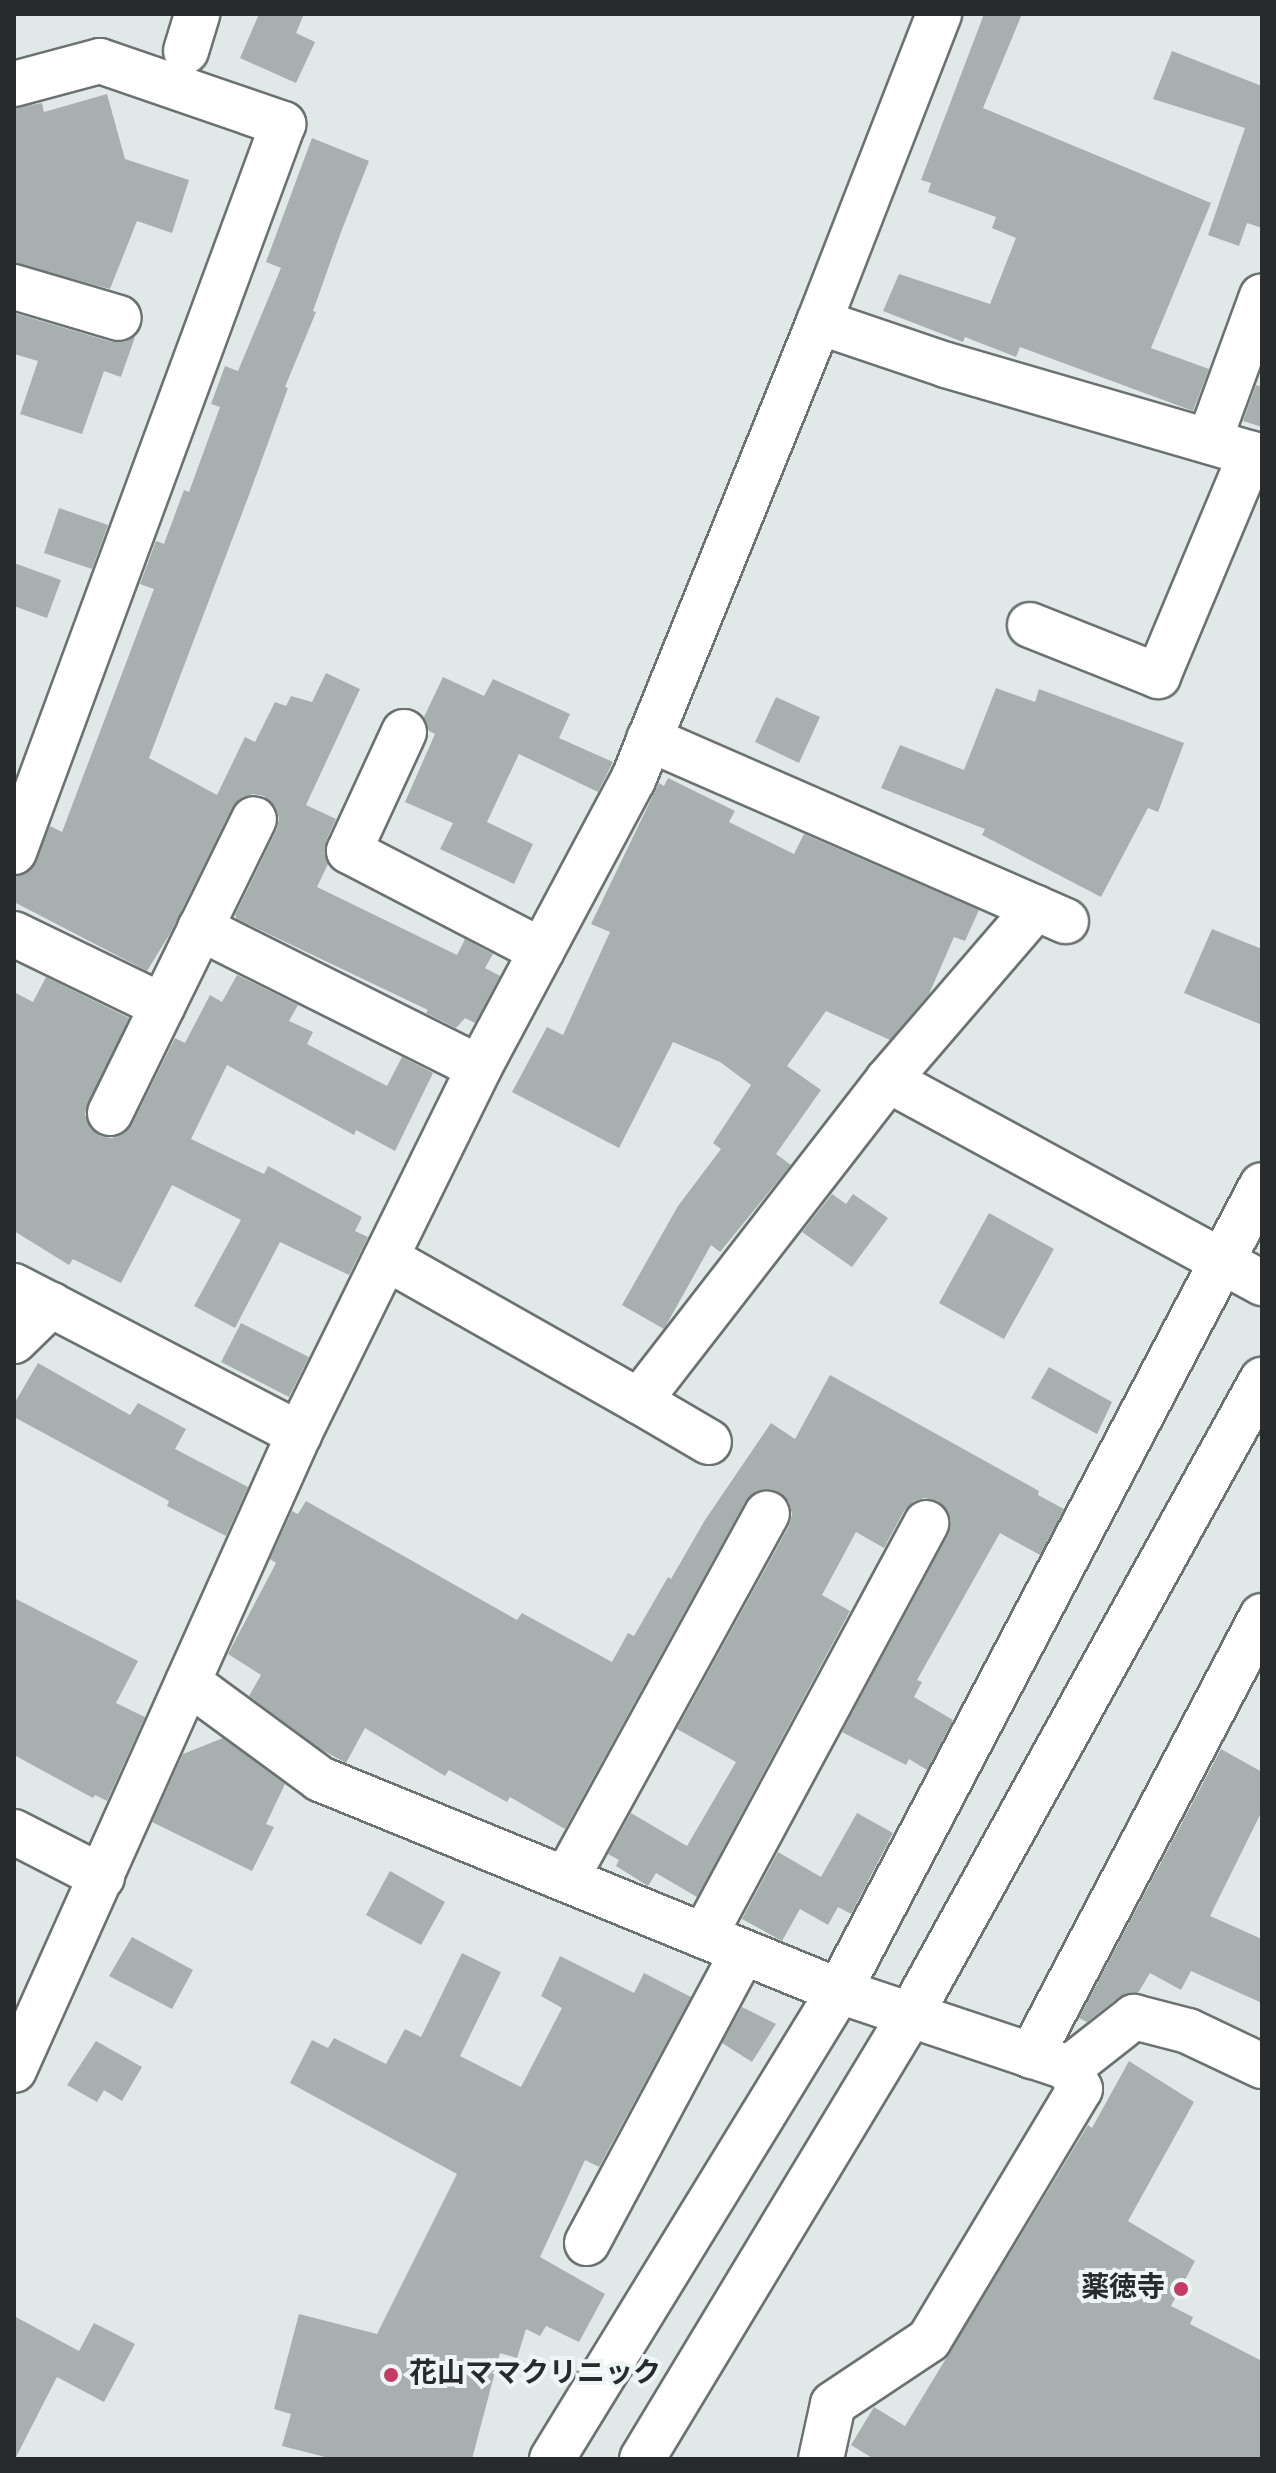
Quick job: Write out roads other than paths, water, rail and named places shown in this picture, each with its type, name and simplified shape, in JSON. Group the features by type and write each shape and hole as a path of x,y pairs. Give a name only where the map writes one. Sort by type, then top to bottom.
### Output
{"street":[{"path":"14,2070 299,1434 479,1068 633,780 819,322 939,14"},
{"path":"14,84 100,61 283,124 14,852"},
{"path":"14,287 119,318"},
{"path":"1209,441 1262,296"},
{"path":"819,322 946,365 1257,455 1158,676 1030,625"},
{"path":"404,732 349,851 542,951"},
{"path":"639,1401 888,1080 1051,914 649,739"},
{"path":"110,1113 254,819"},
{"path":"200,928 479,1068"},
{"path":"14,934 162,1006"},
{"path":"888,1080 1262,1283"},
{"path":"552,2459 839,1991 1262,1185"},
{"path":"386,1258 709,1442"},
{"path":"14,1341 33,1295 299,1434"},
{"path":"642,2459 911,2014 1262,1380"},
{"path":"566,1879 767,1514"},
{"path":"587,2243 724,1944 926,1523"},
{"path":"1050,2062 1262,1616"},
{"path":"188,1682 320,1779 839,1991 1050,2062 1080,2089 929,2340 833,2404 821,2459"},
{"path":"14,1832 102,1877"},
{"path":"1050,2062 1134,2017 1188,2031 1262,2066"}],"place":[{"name":"薬徳寺","path":"1181,2289"},
{"name":"花山ママクリニック","path":"391,2375"}]}
